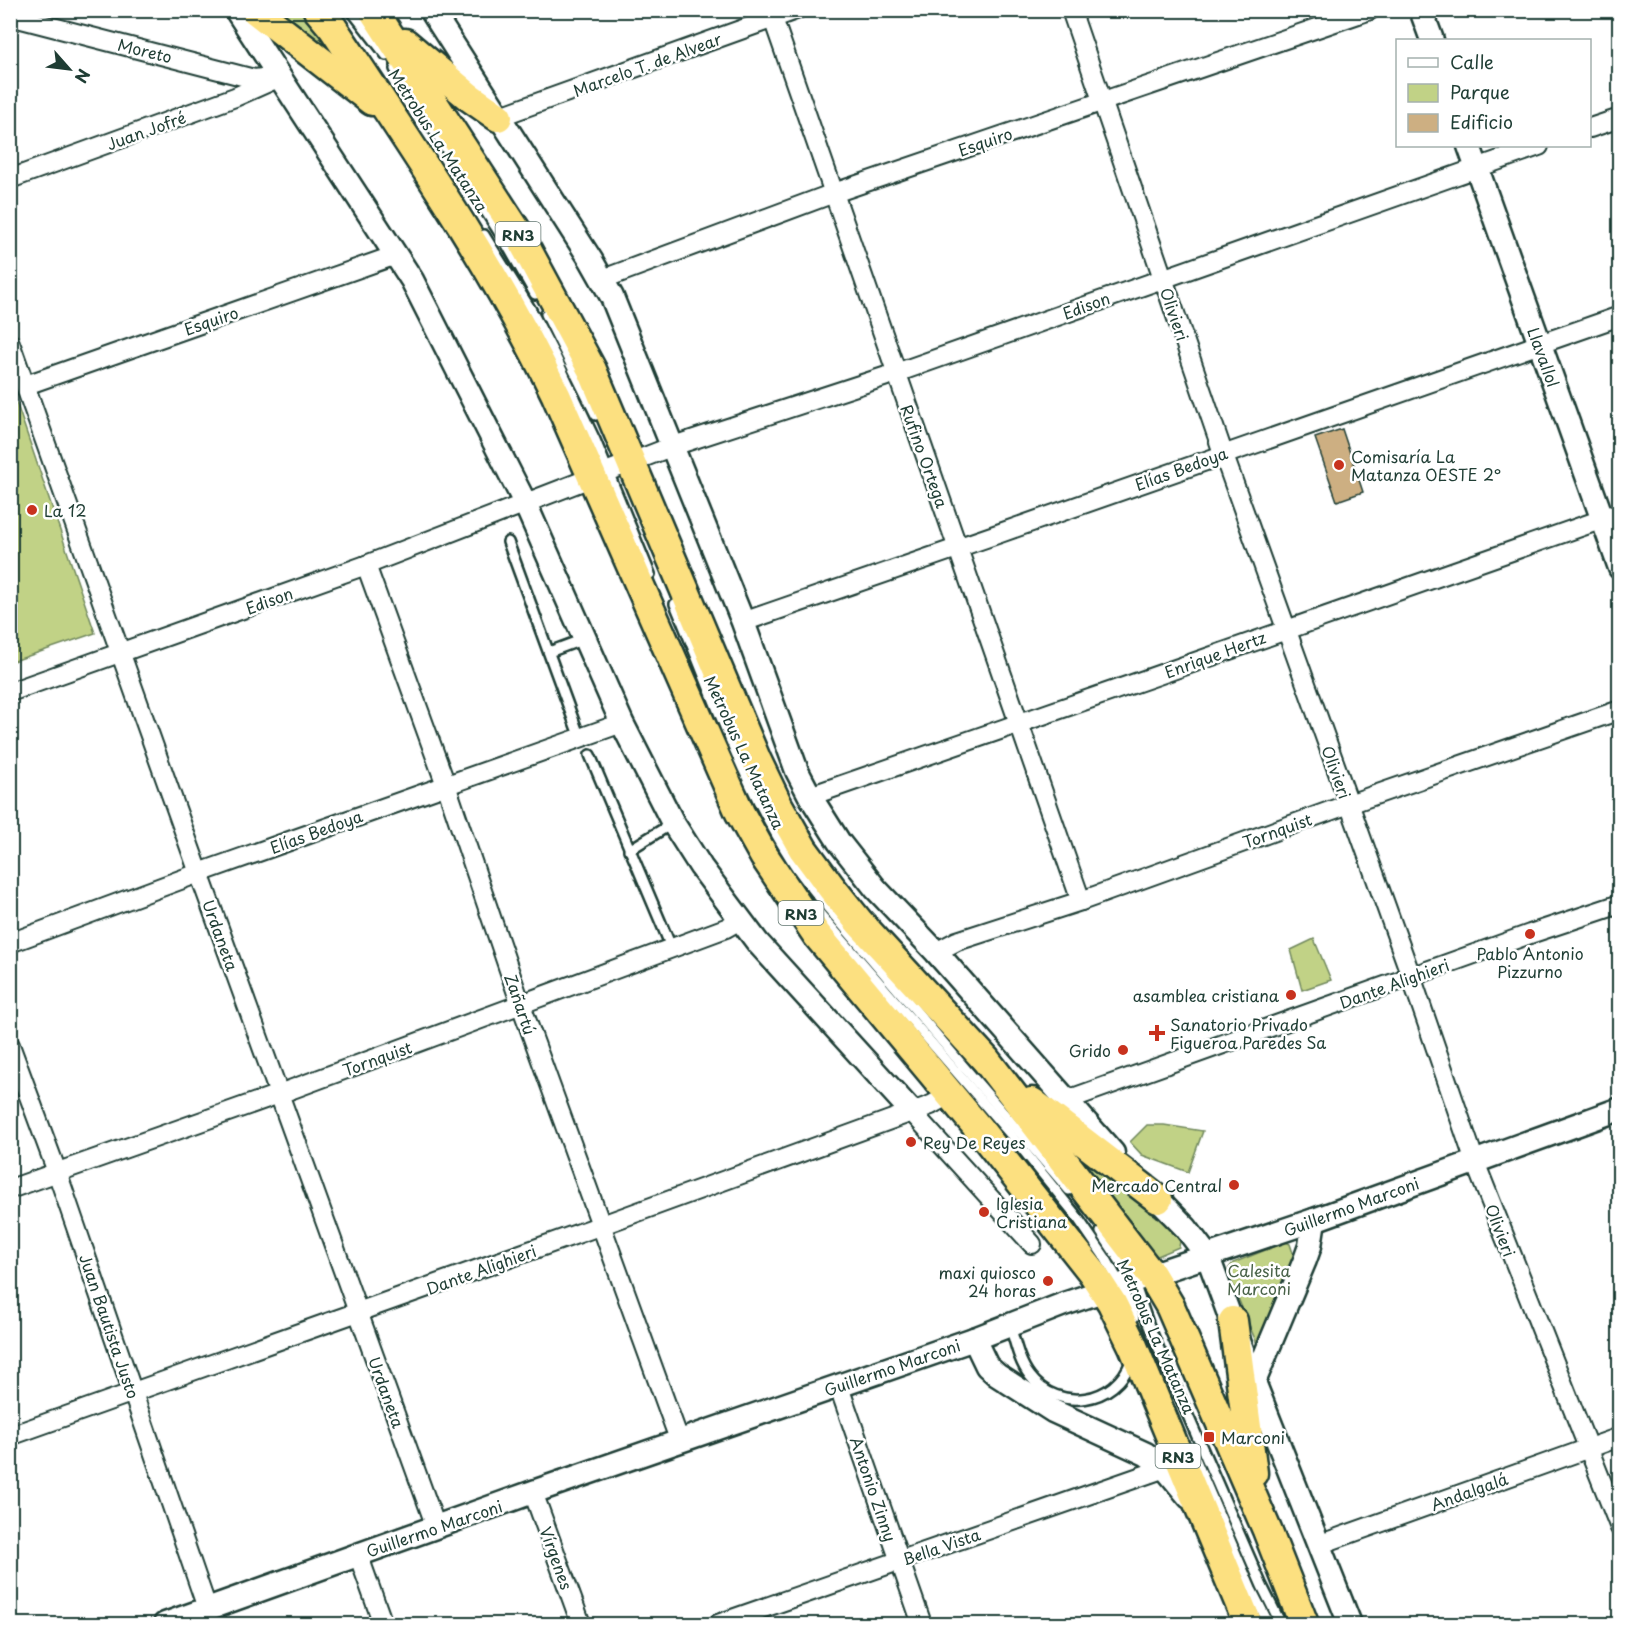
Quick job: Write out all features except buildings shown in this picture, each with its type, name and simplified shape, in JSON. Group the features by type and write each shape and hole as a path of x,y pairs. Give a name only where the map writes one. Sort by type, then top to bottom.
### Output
{"highway":[{"path":"255,10 392,116"},
{"name":"RN3","path":"318,10 333,28 459,219 528,337 556,395 618,472 778,804 803,849 860,922 986,1060 1127,1282 1136,1338 1248,1624"},
{"name":"RN3","path":"375,15 468,96 498,117"},
{"name":"RN3","path":"375,15 518,233 592,369 618,472 740,813 764,856 817,935 978,1128 1127,1282 1170,1306 1267,1530 1304,1624"},
{"path":"986,1060 1049,1117 1158,1199"},
{"name":"RN3","path":"1233,1321 1252,1469 1267,1530"}],"street":[{"path":"236,10 412,280 525,503 622,723 673,823 701,867 758,943 1032,1244"},
{"path":"431,10 603,279 612,297 743,622 789,750 810,796 859,869 936,952 1110,1150 1186,1228 1208,1257 1254,1382 1350,1624"},
{"name":"Marcelo T. de Alvear","path":"498,117 771,15 796,10"},
{"name":"Olivieri","path":"1071,10 1223,453 1411,976 1475,1162 1620,1528"},
{"name":"Esquiro","path":"603,279 834,194 1370,10"},
{"path":"1421,10 1432,39"},
{"name":"Rufino Ortega","path":"771,15 1081,901"},
{"name":"Moreto","path":"10,16 254,79 280,77"},
{"name":"Juan Jofré","path":"10,179 235,98 280,77"},
{"path":"1591,129 1620,118"},
{"name":"Edison","path":"10,692 366,564 525,503 618,472 673,446 896,373 1163,277 1473,156 1532,147"},
{"name":"Llavallol","path":"1473,156 1539,343 1611,516 1620,568"},
{"name":"Esquiro","path":"26,386 396,255"},
{"name":"Elías Bedoya","path":"743,622 1620,315"},
{"name":"Urdaneta","path":"10,343 436,1527"},
{"name":"Enrique Hertz","path":"810,796 1020,725 1286,628 1611,516"},
{"name":"Zañartú","path":"366,564 446,785 521,1005 680,1442"},
{"name":"Tornquist","path":"936,952 957,942 1081,901 1348,804 1620,710"},
{"name":"Elías Bedoya","path":"10,943 199,873 622,723"},
{"name":"Dante Alighieri","path":"1067,1100 1411,976 1620,904"},
{"name":"Tornquist","path":"10,1189 521,1005 672,949 726,928 740,920"},
{"name":"Juan Bautista Justo","path":"10,1045 57,1172 207,1608"},
{"name":"Dante Alighieri","path":"10,1436 602,1225 931,1105 949,1095"},
{"name":"Guillermo Marconi","path":"165,1624 533,1492 839,1387 1127,1282 1314,1220 1620,1109"},
{"path":"1254,1382 1305,1260 1310,1246 1314,1220"},
{"path":"974,1339 987,1366 997,1375 1053,1410 1146,1454 1165,1468 1203,1514"},
{"name":"Antonio Zinny","path":"839,1387 922,1624"},
{"name":"Andalgalá","path":"1318,1545 1620,1437"},
{"name":"Bella Vista","path":"718,1624 1165,1468"},
{"name":"Vírgenes","path":"533,1492 581,1624"},
{"path":"358,1554 384,1624"}],"lane":[{"name":"Metrobus La Matanza","path":"351,10 385,52 506,243 537,297 600,424"},
{"name":"Metrobus La Matanza","path":"480,229 531,310 595,441 618,472 648,526"},
{"name":"Metrobus La Matanza","path":"618,472 654,583"},
{"path":"508,542 580,738"},
{"name":"Metrobus La Matanza","path":"669,590 742,766 793,862 823,902 1084,1210"},
{"path":"549,652 586,639"},
{"name":"Metrobus La Matanza","path":"691,671 756,818 802,891 831,930 868,968 1011,1135 1127,1282"},
{"path":"590,755 672,949"},
{"path":"629,850 673,823"},
{"name":"Metrobus La Matanza","path":"1096,1225 1116,1252 1127,1282 1149,1326 1262,1586 1281,1624"},
{"path":"1010,1325 1022,1362 1030,1377 1053,1396 1064,1399 1088,1398 1118,1382 1128,1371 1136,1338"},
{"path":"1190,1448 1251,1589 1269,1624"}],"green space":[{"path":"273,11 304,11 326,35 351,73"},
{"name":"La 12","path":"11,387 95,633 10,662"},
{"path":"1314,939 1331,980 1302,990 1291,950"},
{"path":"1147,1125 1164,1125 1203,1131 1188,1172 1142,1155 1130,1142"},
{"path":"1054,1131 1120,1184 1173,1232 1180,1241 1179,1247 1153,1258"},
{"name":"Calesita Marconi","path":"1286,1242 1290,1244 1295,1259 1257,1344 1228,1274 1229,1268 1233,1263"}],"place":[{"name":"Comisaría La Matanza OESTE 2°","path":"1339,465"},
{"name":"La 12","path":"32,510"},
{"name":"Pablo Antonio Pizzurno","path":"1530,934"},
{"name":"asamblea cristiana","path":"1291,995"},
{"name":"Sanatorio Privado Figueroa Paredes Sa","path":"1157,1033"},
{"name":"Grido","path":"1123,1050"},
{"name":"Rey De Reyes","path":"911,1142"},
{"name":"Mercado Central","path":"1234,1185"},
{"name":"Iglesia Cristiana","path":"984,1212"},
{"name":"maxi quiosco 24 horas","path":"1048,1281"},
{"name":"Marconi","path":"1209,1437"}]}
